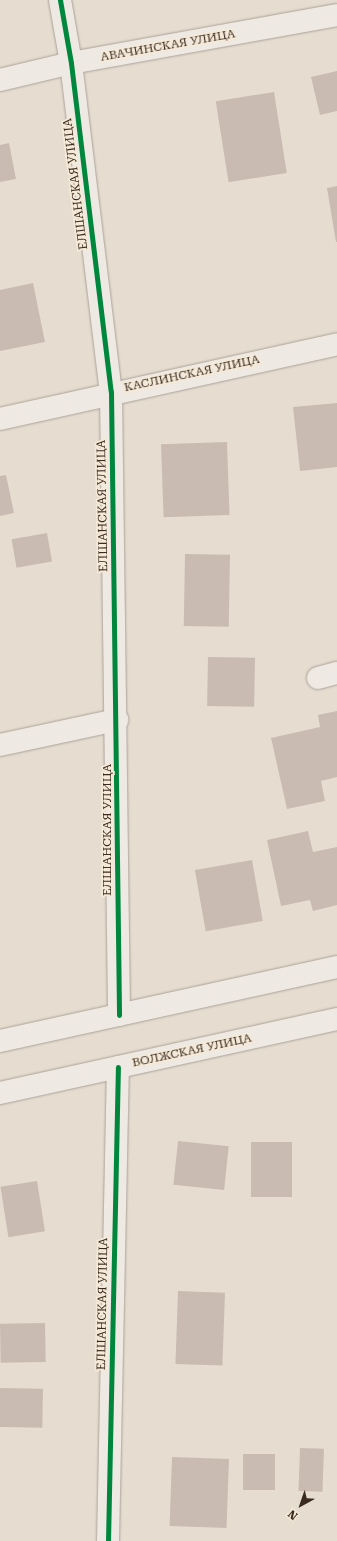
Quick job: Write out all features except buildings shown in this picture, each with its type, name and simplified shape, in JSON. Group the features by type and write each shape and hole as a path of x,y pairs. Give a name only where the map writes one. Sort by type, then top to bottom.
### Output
{"street":[{"name":"ЕЛШАНСКАЯ УЛИЦА","path":"60,0 71,63 111,392 117,720 119,1014"},
{"name":"АВАЧИНСКАЯ УЛИЦА","path":"0,80 71,63 337,15"},
{"name":"КАСЛИНСКАЯ УЛИЦА","path":"0,419 111,392 337,344"},
{"path":"0,745 117,720"},
{"path":"0,1041 337,967"},
{"name":"ВОЛЖСКАЯ УЛИЦА","path":"0,1093 337,1019"},
{"name":"ЕЛШАНСКАЯ УЛИЦА","path":"108,1541 118,1067"}],"cycle path":[{"path":"60,0 71,63 111,392 119,1015"},
{"path":"108,1541 118,1067"}]}
